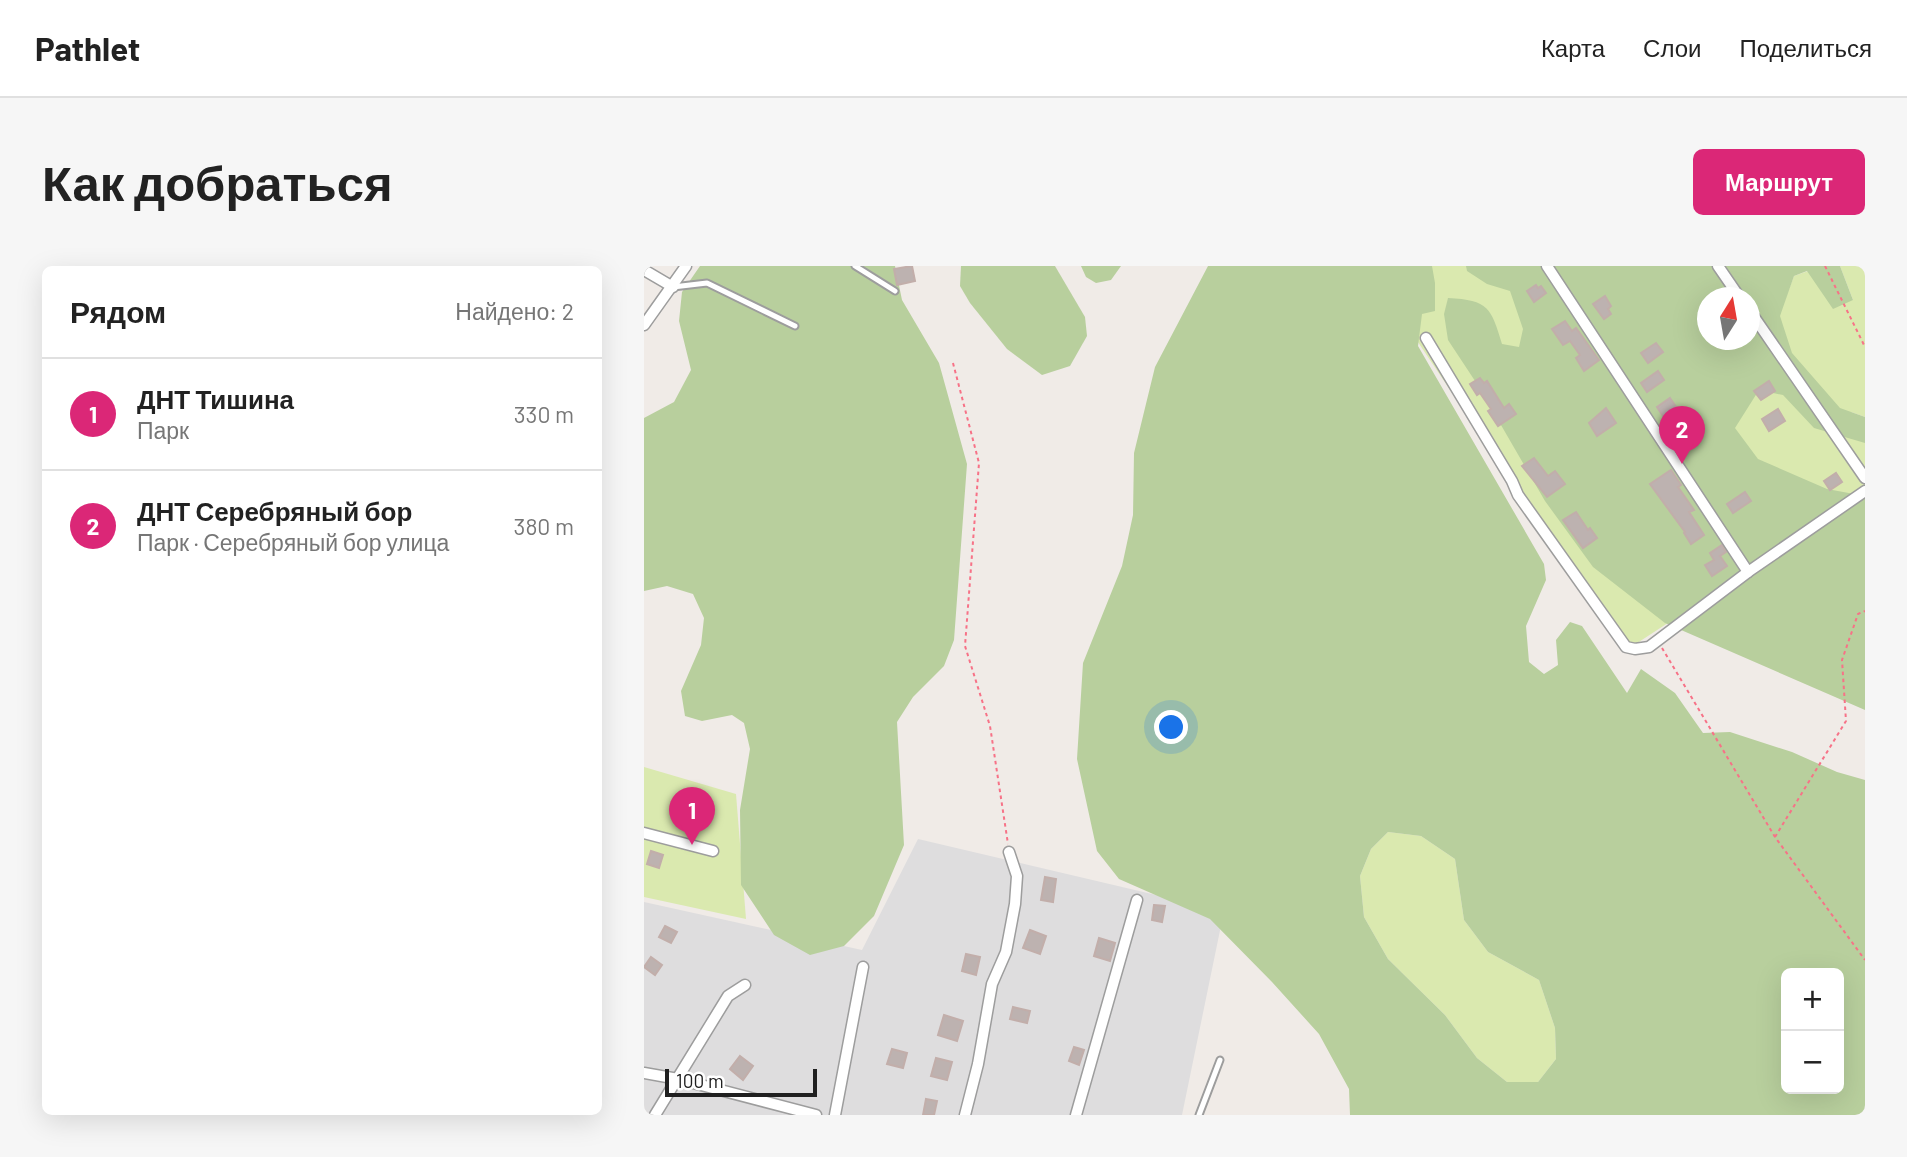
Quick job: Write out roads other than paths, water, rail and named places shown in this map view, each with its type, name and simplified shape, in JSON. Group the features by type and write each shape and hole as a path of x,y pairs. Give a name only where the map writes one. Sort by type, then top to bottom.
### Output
{"street":[{"path":"644,325 686,266"},
{"path":"1547,266 1748,572"},
{"path":"1718,266 1732,287"},
{"path":"644,270 673,287"},
{"path":"1760,327 1865,478"},
{"path":"1426,338 1513,481 1518,495 1626,647 1649,647 1748,572 1865,491"},
{"path":"644,833 713,851"},
{"path":"965,1115 978,1064 992,984 1006,952 1015,904 1017,876 1009,852"},
{"path":"1076,1115 1137,900"},
{"path":"835,1115 863,967"},
{"path":"655,1115 728,996 745,985"},
{"path":"644,1073 678,1079 802,1114 816,1115"}],"lane":[{"path":"855,266 895,291"},
{"path":"673,287 707,283 795,326"},
{"path":"1199,1115 1220,1060"}],"place":[{"name":"ДНТ Серебряный бор","path":"1682,464"},
{"name":"ДНТ Тишина","path":"692,845"}]}
